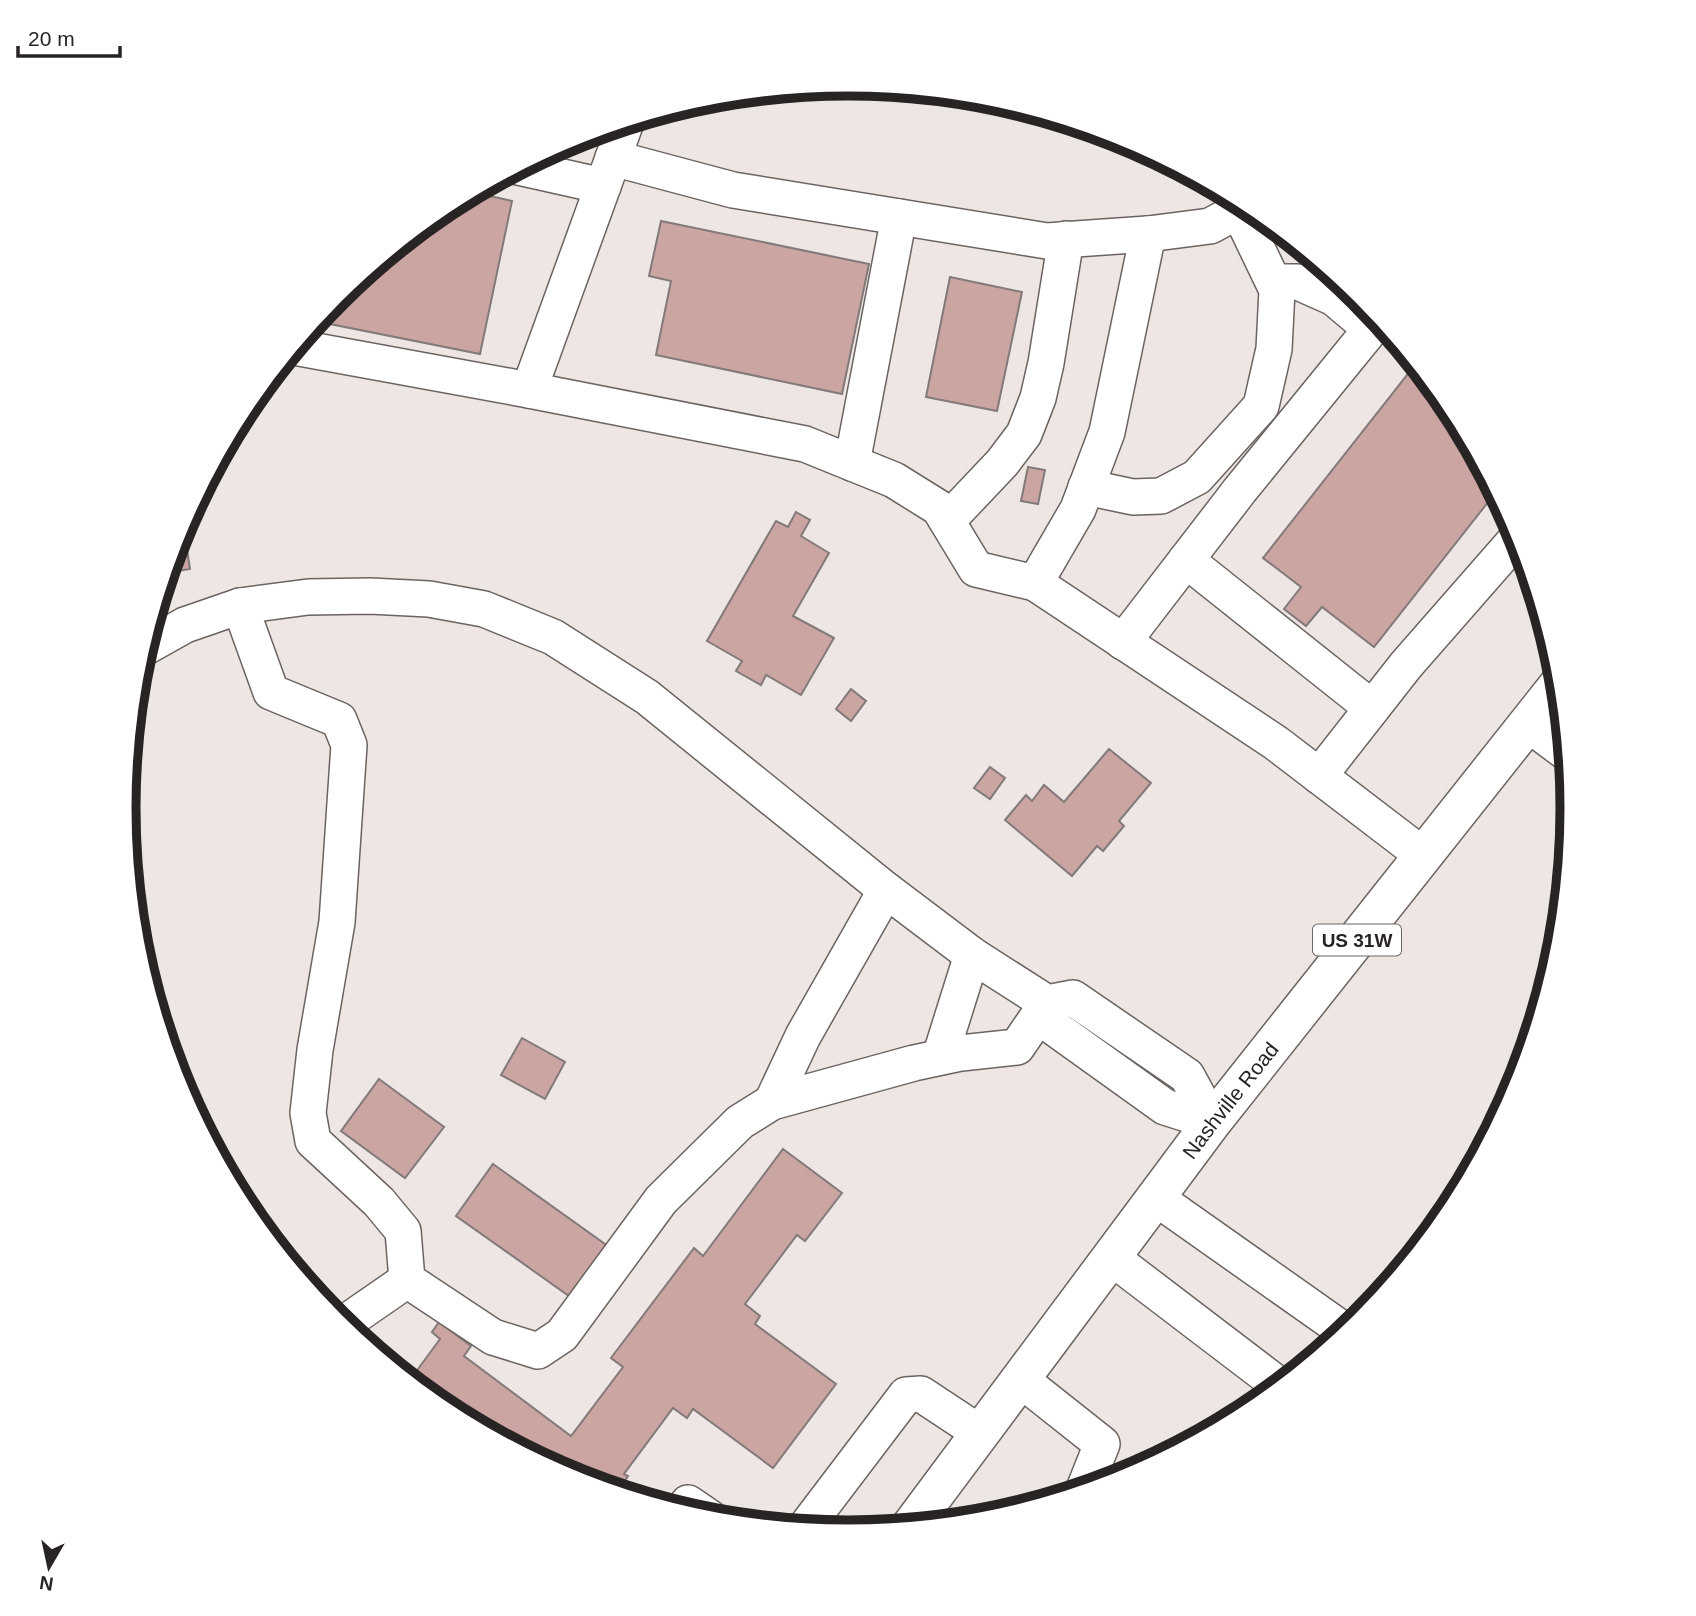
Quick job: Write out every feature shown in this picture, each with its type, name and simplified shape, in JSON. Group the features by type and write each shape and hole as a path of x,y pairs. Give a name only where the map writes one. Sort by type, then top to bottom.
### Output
{"main road":[{"name":"Nashville Road","path":"918,1516 1212,1122 1550,695"}],"street":[{"path":"529,390 622,133"},
{"path":"537,168 608,172 1047,241 1148,234 1210,226 1236,212"},
{"path":"852,463 899,217"},
{"path":"1086,486 1133,497 1161,496 1197,477 1261,406 1274,349 1277,290 1249,220"},
{"path":"1035,583 1078,509 1107,432 1148,234"},
{"path":"947,521 1002,463 1024,434 1038,398 1046,363 1066,239"},
{"path":"1275,282 1298,282 1334,298 1362,317"},
{"path":"1123,642 1240,490 1374,329"},
{"path":"305,349 805,444 894,480 939,508 976,569 1035,583 1276,743 1424,856"},
{"path":"1319,776 1406,665 1510,547"},
{"path":"1186,559 1372,708"},
{"path":"157,641 185,625 240,606 308,597 370,596 429,599 484,609 552,637 648,697 886,890 972,955 1047,1003 1073,998 1187,1076 1212,1122"},
{"path":"240,606 271,692 339,720 349,745 337,922 315,1050 308,1112 313,1140 379,1202 403,1231 407,1280"},
{"path":"1528,723 1557,745"},
{"path":"772,1102 803,1036 886,890"},
{"path":"940,1058 972,955"},
{"path":"407,1280 493,1337 538,1351 562,1335 662,1200 740,1122 772,1102 914,1063 1017,1047 1047,1003"},
{"path":"1047,1003 1052,1026 1165,1107 1212,1122"},
{"path":"1098,1059 1121,1031"},
{"path":"1156,1198 1336,1325"},
{"path":"1112,1258 1272,1380"},
{"path":"352,1318 407,1280"},
{"path":"1020,1379 1102,1444 1089,1478"},
{"path":"812,1518 906,1395 921,1394 980,1433"}],"building":[{"path":"487,195 512,201 480,354 328,324 379,273 415,243"},
{"path":"661,221 869,264 842,394 656,355 671,281 649,276"},
{"path":"950,277 1022,292 997,411 926,397"},
{"path":"1410,371 1440,413 1489,500 1374,647 1322,607 1306,626 1284,609 1301,587 1263,558"},
{"path":"1028,467 1045,470 1038,504 1021,501"},
{"path":"796,512 810,520 801,536 829,553 793,616 834,638 801,695 766,675 761,685 736,671 742,661 707,641 776,521 788,527"},
{"path":"186,546 190,569 177,571"},
{"path":"851,689 866,701 851,721 836,709"},
{"path":"1109,749 1151,783 1119,821 1124,826 1103,851 1097,846 1072,876 1005,820 1026,795 1032,801 1044,785 1064,802"},
{"path":"990,767 1005,778 990,799 974,788"},
{"path":"522,1038 565,1062 545,1099 501,1075"},
{"path":"379,1079 444,1127 405,1178 341,1131"},
{"path":"783,1149 842,1193 805,1241 797,1235 745,1304 760,1316 755,1324 836,1384 773,1468 693,1409 687,1418 673,1408 624,1474 628,1476 623,1483 533,1446 453,1400 415,1373 440,1339 432,1332 439,1322 471,1346 464,1356 571,1436 623,1367 611,1358 694,1248 703,1256"},
{"path":"493,1164 612,1249 576,1301 456,1216"}]}
